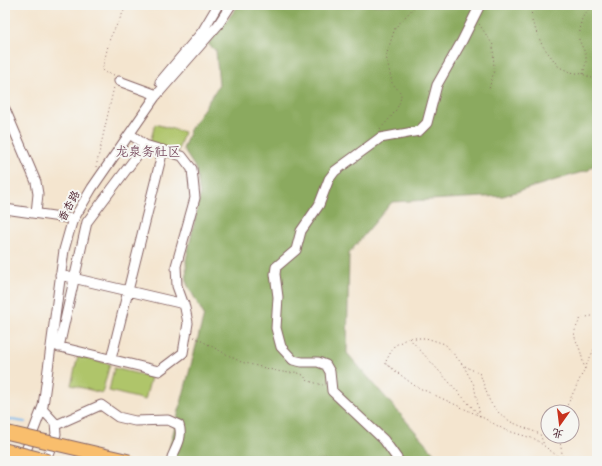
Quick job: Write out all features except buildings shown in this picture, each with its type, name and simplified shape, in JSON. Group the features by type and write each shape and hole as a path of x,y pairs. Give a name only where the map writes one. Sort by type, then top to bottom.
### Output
{"highway":[{"path":"5,432 129,461"},
{"path":"5,450 48,461"}],"street":[{"name":"香杏路","path":"22,461 42,409 56,346 60,275 64,250 74,219 92,188 130,134 154,93 218,25 231,5"},
{"path":"399,461 384,440 332,391 330,372 326,365 318,362 302,362 293,360 281,348 276,328 278,297 275,274 276,267 296,250 301,231 319,205 329,179 335,171 380,138 418,131 427,123 437,85 480,5"},
{"path":"119,81 154,93 202,32 216,6"},
{"path":"5,109 36,182 38,194 36,213"},
{"path":"130,134 145,145 182,156 192,169 195,198 176,266 177,286 184,304 188,323 183,353 159,371 56,346 75,279 87,222 145,145"},
{"path":"111,359 163,150"},
{"path":"5,209 74,219"},
{"path":"60,275 184,304"},
{"path":"56,426 100,405 118,417 135,421 168,420 179,425 181,431 180,442 172,456"},
{"path":"42,409 56,426 56,434 48,461"}],"path":[{"path":"95,172 114,85 119,81 116,76 102,70 110,38 127,5"},
{"path":"378,140 380,130 394,114 401,101 401,93 392,83 386,56 395,28 416,5"},
{"path":"467,5 493,45 494,71 488,89"},
{"path":"530,5 532,21 542,45 559,67 597,80"},
{"path":"582,74 586,62 586,55 579,40 581,21 589,9 597,7"},
{"path":"585,369 574,337 574,330 581,318 597,315"},
{"path":"186,333 241,362 277,371 289,373 296,372 303,375 308,381 332,387"},
{"path":"408,338 480,416"},
{"path":"480,416 474,385 464,365 445,344 426,338 408,338 394,346 385,363 415,386 480,416 505,430 535,439 564,460"},
{"path":"568,404 597,343"},
{"path":"464,365 480,374 490,402 499,413 511,422 540,434 544,445"},
{"path":"561,444 564,460"}],"green space":[{"path":"239,5 597,5 597,161 589,170 503,196 392,202 349,253 347,353 441,461 166,461 204,315 187,284 186,260 200,196 196,169 183,149 190,130 219,85 216,51 208,44"},
{"path":"155,124 184,132 178,151 150,143"},
{"path":"78,356 110,364 102,393 71,385"},
{"path":"114,368 151,377 145,400 109,391"}],"waterway":[{"path":"5,419 25,422"}],"district":[{"name":"龙泉务社区","path":"148,152"}]}
